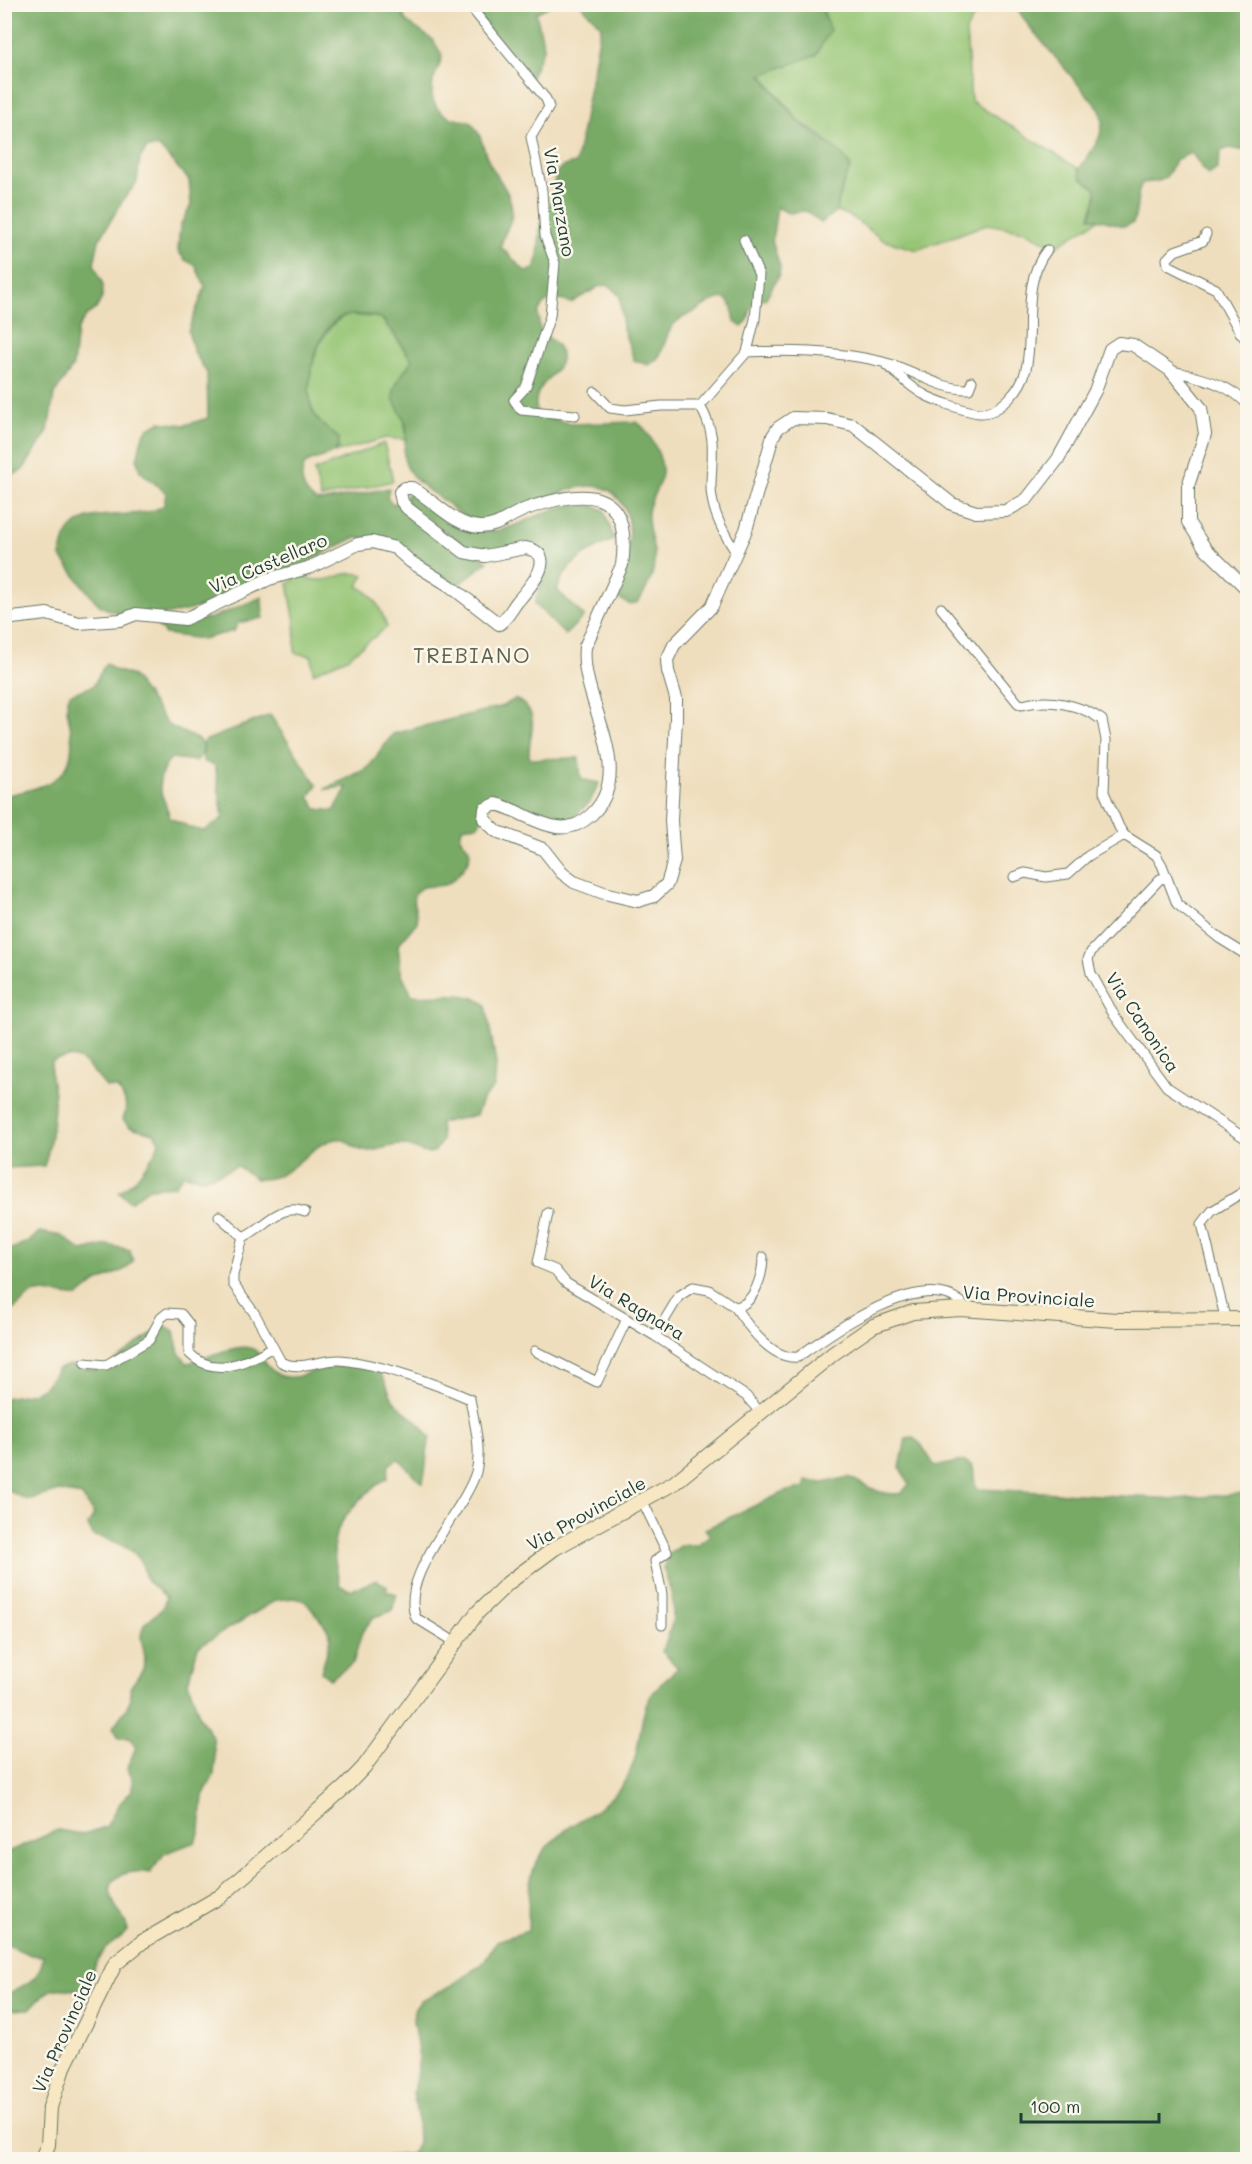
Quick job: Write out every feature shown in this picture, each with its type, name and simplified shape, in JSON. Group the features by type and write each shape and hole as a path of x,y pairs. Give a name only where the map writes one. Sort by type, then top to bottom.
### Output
{"main road":[{"name":"Via Provinciale","path":"41,2160 48,2145 50,2107 55,2090 115,1964 142,1942 221,1896 345,1787 364,1767 484,1605 530,1565 555,1548 643,1502 683,1477 760,1412 797,1386 834,1353 873,1326 913,1312 961,1309 1117,1320 1226,1321 1248,1319"}],"street":[{"name":"Via Marzano","path":"468,4 546,99 549,107 531,137 542,190 545,236 555,263 550,316 525,387 514,400 521,410 575,415"},
{"path":"1206,234 1203,241 1175,252 1167,260 1168,265 1216,289 1241,334 1248,342"},
{"path":"595,392 610,408 625,410 661,406 700,406 747,352 756,320 759,275 744,240"},
{"path":"883,362 923,394 980,413 1002,405 1022,383 1027,368 1029,304 1034,274 1038,262 1047,250"},
{"path":"736,552 749,520 773,436 778,428 793,418 807,417 844,421 864,433 952,504 976,512 1006,511 1027,499 1058,459 1095,391 1106,354 1114,345 1133,345 1170,370 1201,408 1205,420 1204,441 1188,486 1188,522 1205,548 1248,590"},
{"path":"747,352 791,351 883,362 952,390 969,389 972,381"},
{"path":"1170,370 1217,382 1236,392 1248,405"},
{"path":"700,406 707,418 714,453 711,485 722,530 736,552"},
{"name":"Via Castellaro","path":"4,619 47,614 79,623 121,620 136,614 184,619 269,579 311,567 358,544 372,542 385,543 395,548 411,562 462,595 495,623 501,623 537,579 541,566 540,558 531,549 525,548 485,556 464,552 407,508 400,497 405,488 420,493 458,521 470,525 497,525 524,510 563,498 582,496 604,499 620,519 623,535 622,565 585,647 584,659 588,686 603,731 608,756 609,778 606,792 595,811 587,819 569,828 556,827 496,804 485,809 484,819 496,831 543,849 562,873 574,882 604,893 638,901 654,897 660,891 670,876 674,861 671,820 676,698 667,660 674,645 712,606 736,552"},
{"path":"941,608 1018,703 1022,705 1056,701 1095,715 1102,720 1106,740 1104,792 1112,814 1124,835 1156,855 1177,903 1219,938 1248,956"},
{"path":"1014,877 1025,873 1046,877 1068,874 1088,856 1124,835"},
{"name":"Via Canonica","path":"1167,878 1160,879 1091,952 1088,967 1114,1015 1167,1087 1248,1140"},
{"path":"1226,1321 1204,1239 1203,1220 1248,1189"},
{"path":"305,1212 296,1209 278,1214 264,1220 243,1237 232,1275 233,1284 255,1314 280,1362 289,1366 338,1360 369,1365 436,1383 470,1399 477,1450 476,1473 445,1531 427,1557 417,1581 414,1608 416,1618 455,1642"},
{"name":"Via Ragnara","path":"548,1213 538,1263 555,1270 566,1283 655,1336 746,1396 760,1412"},
{"path":"219,1216 243,1237"},
{"path":"735,1307 743,1304 759,1283 763,1273 763,1257"},
{"path":"655,1336 679,1296 693,1287 709,1290 735,1307 764,1341 780,1354 790,1358 798,1357 866,1314 908,1296 942,1291 961,1302 961,1309"},
{"path":"85,1363 106,1365 129,1349 144,1344 161,1318 173,1312 181,1314 189,1324 189,1353 207,1364 230,1367 271,1348"},
{"path":"535,1351 597,1382 627,1319"},
{"path":"643,1502 667,1552 655,1561 662,1594 662,1625"}],"green space":[{"path":"819,4 830,30 816,55 761,75 799,122 839,152 851,167 842,186 836,211 821,223 806,211 788,213 777,207 772,241 780,267 779,275 766,298 752,304 748,320 742,327 735,322 728,301 713,300 675,323 658,357 648,365 634,360 623,328 620,296 609,285 600,286 571,303 560,300 548,301 538,313 540,330 558,347 561,356 560,364 538,393 536,403 538,415 573,424 636,422 650,437 658,453 662,474 650,503 648,517 654,568 638,602 631,605 618,598 630,531 623,505 614,494 600,487 584,486 546,498 508,515 491,520 476,520 461,514 416,480 404,460 406,424 393,394 396,384 412,360 382,319 360,315 338,319 330,326 317,348 310,376 310,402 318,420 339,438 336,450 305,464 302,479 305,489 316,501 325,501 389,488 387,498 393,504 398,502 488,561 458,585 450,586 383,537 354,538 311,560 311,567 206,606 149,616 123,614 97,603 61,557 66,537 75,525 87,518 135,514 151,511 164,505 166,493 140,471 137,460 142,438 148,428 160,422 185,425 208,418 207,373 194,352 188,331 205,287 195,265 185,260 178,251 180,226 191,205 189,180 159,147 147,148 140,158 137,182 123,200 99,240 94,264 103,285 102,298 96,309 87,315 77,330 73,366 54,395 48,431 23,470 5,479 5,5 399,5 406,21 433,40 442,55 433,82 433,99 440,111 453,118 469,121 477,130 489,162 510,198 512,217 501,247 526,272 534,269 536,264 542,219 551,200 556,174 563,167 576,163 601,26 581,5"},
{"path":"469,5 551,5 536,13 544,47 530,79"},
{"path":"819,5 986,5 976,13 966,31 971,101 1079,169 1081,177 1096,189 1096,199 1090,216 1098,220 1055,247 1025,231 987,224 917,250 883,240 852,217 836,211 845,179 823,137 800,122 761,74 816,55 826,16"},
{"path":"1015,5 1247,5 1247,151 1229,148 1221,151 1217,169 1208,175 1191,153 1175,160 1164,179 1142,183 1138,192 1133,223 1124,226 1090,217 1096,199 1096,189 1081,177 1079,169 1100,134 1102,119 1100,110 1028,25"},
{"path":"347,315 381,318 412,360 399,379 394,400 404,419 407,440 385,438 335,453 339,447 314,413 309,388 314,358 328,331 337,321"},
{"path":"384,443 393,481 321,498 314,471"},
{"path":"409,493 458,522 483,532 513,526 558,508 573,505 588,505 604,510 614,539 587,553 572,565 557,590 584,616 565,635 535,604 545,569 541,554 481,550 467,546 408,504 406,495"},
{"path":"311,567 306,578 316,580 355,573 364,575 358,586 377,603 387,627 347,658 313,673 312,656 295,653 295,622 288,584"},
{"path":"262,597 263,618 238,623 234,631 202,639 165,634 157,625 211,618"},
{"path":"106,663 115,670 133,676 168,725 199,740 203,747 202,755 196,761 171,758 161,774 160,781 170,818 194,829 204,831 223,818 215,766 203,761 204,741 270,715 317,785 309,797 317,809 334,811 347,787 325,789 368,768 393,734 503,706 515,699 525,705 532,720 530,759 579,758 581,779 599,783 590,802 569,821 546,818 491,802 478,825 462,827 460,838 470,854 458,875 444,885 422,887 414,895 417,922 398,945 401,972 412,995 460,995 479,1000 486,1005 496,1063 494,1087 482,1100 476,1115 440,1123 442,1141 435,1151 426,1153 410,1146 395,1145 367,1151 356,1148 344,1140 336,1139 316,1148 280,1175 256,1179 237,1166 205,1178 184,1174 174,1186 149,1188 130,1202 119,1192 135,1180 155,1153 159,1142 154,1133 130,1127 123,1120 125,1103 117,1088 106,1087 84,1062 71,1057 52,1061 54,1110 44,1166 5,1168 4,796 46,784 57,778 65,769 70,758 72,744 67,709 68,698 70,694 93,686"},
{"path":"39,1232 62,1236 82,1251 107,1245 130,1250 133,1261 126,1269 95,1283 78,1297 44,1292 32,1294 5,1317 5,1252 31,1240"},
{"path":"164,1325 174,1331 179,1353 187,1363 242,1347 256,1351 274,1372 287,1377 341,1366 368,1367 375,1370 383,1377 395,1402 422,1426 430,1438 424,1478 422,1483 398,1459 389,1465 387,1478 356,1504 338,1530 334,1550 340,1586 351,1590 377,1580 387,1586 386,1591 397,1594 392,1611 374,1617 362,1632 353,1663 330,1679 321,1672 331,1638 326,1627 305,1601 294,1598 276,1600 198,1647 188,1682 200,1717 213,1738 215,1762 214,1775 203,1796 200,1831 195,1842 164,1854 150,1873 129,1873 116,1878 112,1883 110,1890 112,1899 128,1929 103,1952 81,1991 52,1990 30,2009 7,2010 5,1995 35,1977 42,1964 43,1956 31,1955 5,1944 5,1853 58,1830 83,1834 106,1827 117,1807 132,1790 132,1778 127,1768 136,1747 130,1738 119,1738 113,1727 126,1709 131,1698 130,1688 143,1669 145,1658 141,1636 144,1624 162,1609 166,1598 148,1582 142,1564 134,1553 114,1542 93,1536 88,1525 94,1515 82,1496 60,1491 27,1500 5,1489 5,1398 34,1393 44,1387 58,1369 69,1365 95,1370 107,1367"},
{"path":"912,1437 921,1444 934,1465 968,1463 973,1467 975,1485 979,1489 1177,1499 1247,1493 1247,2159 351,2160 412,2154 418,2142 413,2093 419,2058 413,2022 414,2010 421,2000 449,1987 483,1963 497,1941 528,1931 531,1880 536,1864 544,1851 564,1832 610,1798 627,1777 635,1757 648,1700 659,1685 678,1668 662,1651 673,1619 673,1600 663,1568 668,1555 682,1545 697,1545 710,1535 705,1529 784,1492 805,1487 806,1481 824,1483 848,1477 881,1492 902,1493 909,1484 900,1468 906,1438"}],"district":[{"name":"TREBIANO","path":"472,654"}]}
